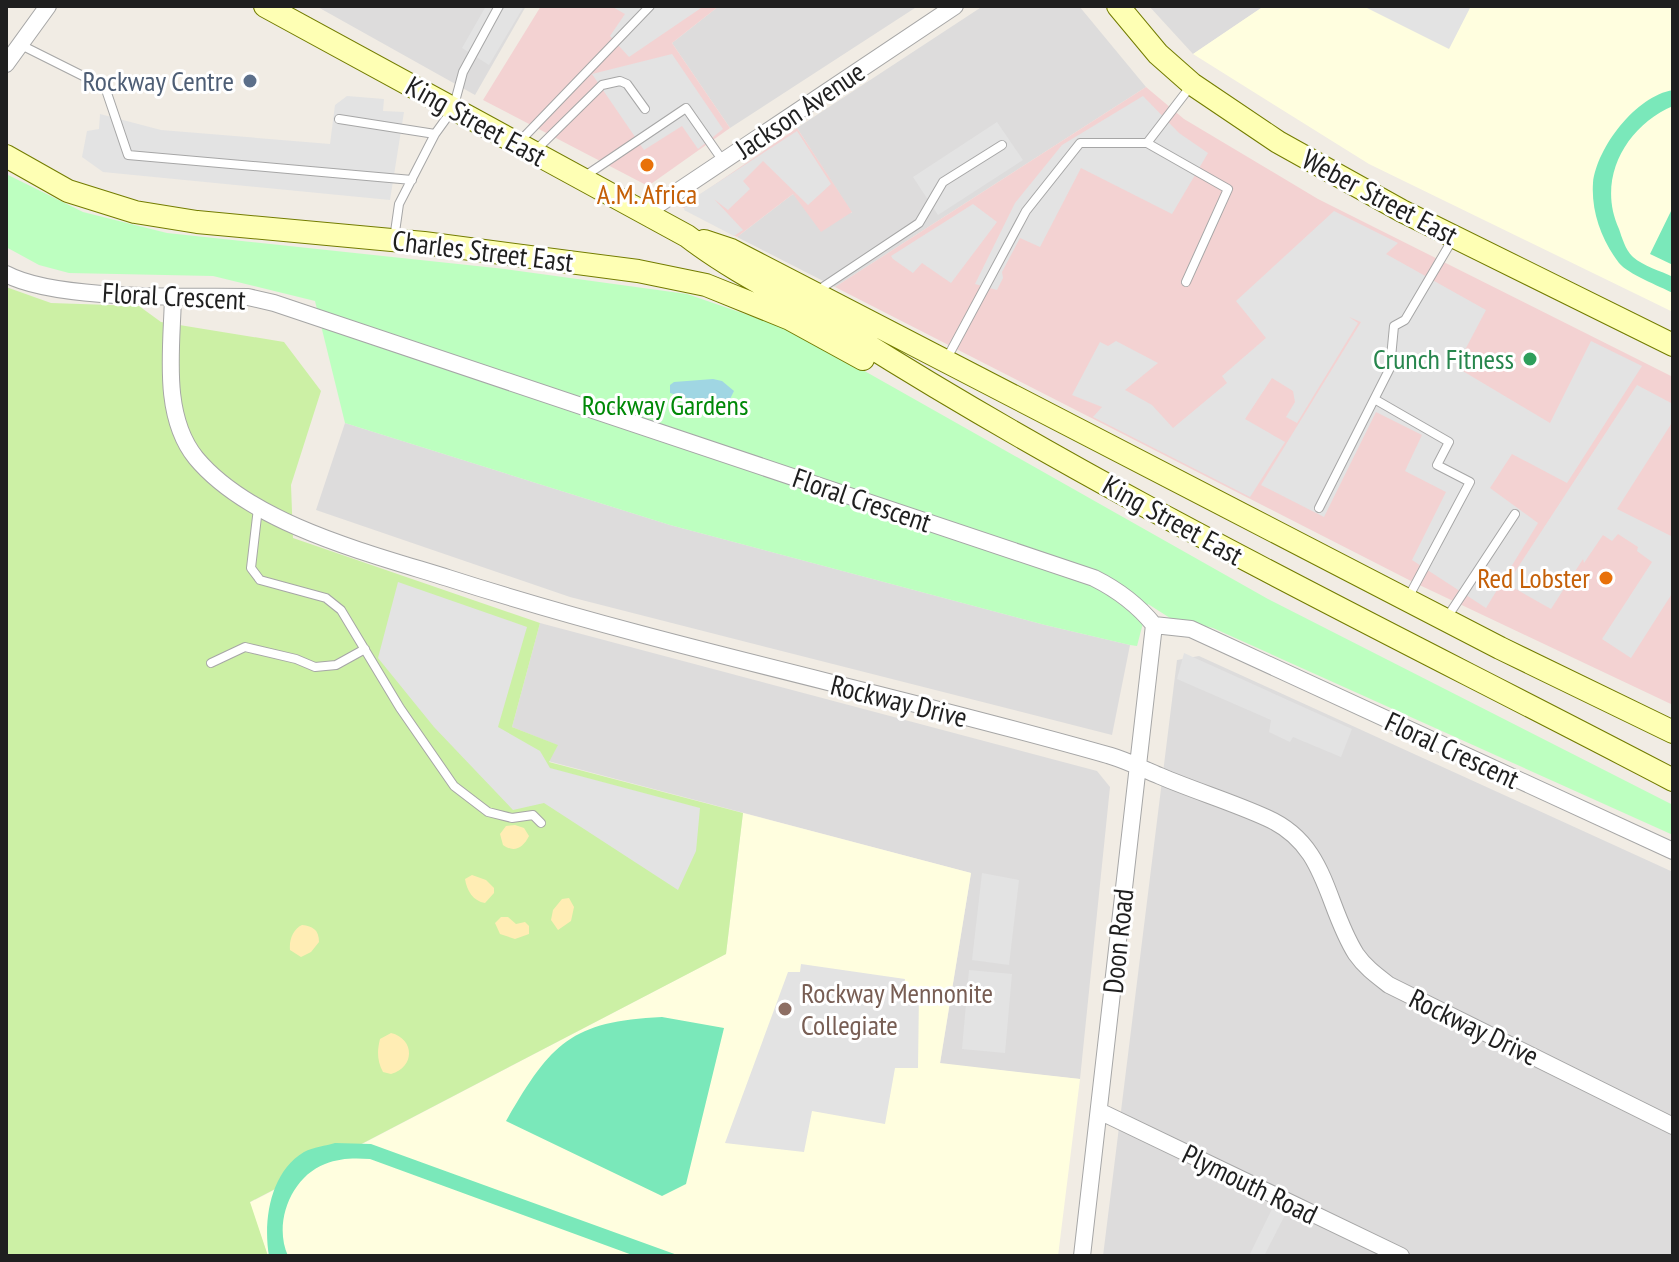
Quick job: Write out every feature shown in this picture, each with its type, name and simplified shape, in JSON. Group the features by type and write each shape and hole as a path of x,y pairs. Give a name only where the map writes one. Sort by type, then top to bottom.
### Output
{"main road":[{"name":"King Street East","path":"265,6 644,214 687,236 731,250 1446,620 1673,732"},
{"name":"Weber Street East","path":"1118,6 1158,54 1233,114 1347,182 1673,345"},
{"name":"Charles Street East","path":"6,156 68,191 135,212 197,222 394,239 638,271 706,285 790,319 860,357 948,397"},
{"name":"King Street East","path":"687,236 721,262 839,328 948,397 1272,573 1673,780"}],"street":[{"path":"6,64 48,6"},
{"name":"Jackson Avenue","path":"644,214 955,6"},
{"name":"Floral Crescent","path":"6,274 56,289 248,297 274,303 1094,578 1116,589 1142,610 1154,625 1191,629 1673,851"},
{"name":"Rockway Drive","path":"173,296 172,383 177,423 194,456 225,487 258,508 377,556 545,610 1115,757 1271,820 1307,847 1354,951 1367,968 1389,985 1673,1126"},
{"name":"Doon Road","path":"1082,1256 1154,625"},
{"name":"Plymouth Road","path":"1099,1111 1401,1256"}],"lane":[{"path":"394,239 399,204 435,134 453,109 463,72 499,6"},
{"path":"525,149 647,7"},
{"path":"20,44 105,87 128,155 412,180"},
{"path":"525,149 602,85 620,81 627,84 645,109"},
{"path":"1147,143 1192,84"},
{"path":"581,179 686,108 723,161"},
{"path":"339,119 435,134"},
{"path":"945,361 1026,211 1080,143 1147,143 1228,189 1186,282"},
{"path":"814,293 919,223 943,182 1002,145"},
{"path":"1319,508 1390,368 1394,326 1405,320 1454,236"},
{"path":"1376,400 1449,442 1437,465 1470,482 1407,600"},
{"path":"258,508 251,568 260,580 326,598 341,610 400,708 454,786 488,812 512,818 533,815 541,823"},
{"path":"1446,620 1515,514"},
{"path":"211,663 245,647 296,659 315,667 336,665 365,649"}],"shaded area":[{"path":"316,6 526,6 475,95"},
{"path":"486,6 524,6 489,65 462,48"},
{"path":"541,6 719,6 672,43 730,128 648,186 483,100"},
{"path":"611,6 704,6 629,57 610,36 625,14"},
{"path":"719,6 918,6 730,128 672,43"},
{"path":"983,6 1079,6 1146,87 835,287 737,237 793,194 852,213 797,128"},
{"path":"1149,6 1264,6 1193,54"},
{"path":"1264,6 1673,6 1673,312 1369,164 1193,54"},
{"path":"1363,6 1471,6 1449,49"},
{"path":"672,54 723,129 698,149 682,126 644,150 592,74"},
{"path":"1146,87 1184,119 1318,199 1673,377 1673,705 1411,581 835,287"},
{"path":"347,96 384,99 383,111 404,112 390,200 103,172 82,157 87,131 99,129 100,114 161,130 330,144 335,105"},
{"path":"1143,96 1179,133 1208,153 1172,214 1081,168 1040,247 1020,238 1002,272 1003,278 997,290 975,284 1015,203 1062,145"},
{"path":"997,122 1023,160 938,215 913,177"},
{"path":"797,128 852,212 821,232 793,194 737,237 682,207"},
{"path":"797,131 831,184 808,205 763,161 743,181 750,189 728,210 714,199 743,230 734,236 684,210 686,203"},
{"path":"973,204 997,222 951,283 922,263 913,273 891,256"},
{"path":"1334,211 1398,243 1386,254 1486,310 1456,367 1550,423 1591,341 1642,366 1567,483 1512,454 1490,488 1538,523 1486,608 1412,560 1446,492 1405,471 1422,435 1376,412 1324,517 1261,485 1361,322 1349,317 1358,323 1297,423 1286,417 1295,402 1293,391 1272,378 1245,419 1285,442 1250,497 1093,417 1102,407 1072,395 1100,342 1108,346 1116,341 1158,363 1125,390 1152,405 1173,428 1227,383 1222,376 1266,338 1236,301"},
{"path":"1637,385 1673,404 1673,421 1617,509 1673,537 1673,592 1631,658 1602,639 1652,562 1637,551 1638,547 1618,534 1612,541 1603,535 1584,563 1583,559 1551,609 1507,584"},
{"path":"345,423 670,525 1130,645 1112,735 570,597 316,510"},
{"path":"398,582 527,627 498,727 540,751 550,768 700,808 696,851 678,890 544,803 513,810 434,727 378,658"},
{"path":"540,623 1097,771 1110,787 1080,1079 940,1064 971,873 548,761 557,745 512,727"},
{"path":"1184,653 1352,729 1341,757 1293,737 1290,742 1269,732 1271,720 1177,679"},
{"path":"1199,656 1673,872 1673,1256 1103,1256 1177,660"},
{"name":"Rockway Mennonite Collegiate","path":"743,813 971,873 940,1063 1080,1079 1058,1256 268,1256 249,1203 726,954"},
{"path":"982,873 1019,880 1009,965 972,960"},
{"path":"801,964 905,979 903,991 919,993 918,1068 895,1068 885,1124 812,1111 804,1152 725,1143 788,972 800,972"},
{"path":"969,970 1012,974 1005,1053 962,1049"},
{"path":"1273,1207 1286,1213 1264,1256 1249,1256"}],"green space":[{"path":"1673,90 1673,106 1656,115 1629,141 1614,173 1611,192 1613,210 1628,251 1642,263 1673,277 1673,293 1619,263 1599,226 1593,183 1602,154 1621,125 1645,102"},
{"name":"Rockway Gardens","path":"6,174 83,212 167,233 505,269 687,294 792,330 1268,599 1673,805 1673,835 1213,628 1170,618 1148,604 1137,646 1130,645 670,525 345,423 315,301 213,276 69,273 39,265 6,247"},
{"path":"1673,207 1673,265 1650,254"},
{"path":"6,287 51,303 139,306 161,322 284,342 321,391 291,485 293,538 540,623 512,727 558,745 549,762 743,813 726,954 250,1202 268,1256 6,1256"},
{"path":"662,1017 724,1028 686,1184 662,1196 506,1121 536,1073 566,1042 605,1024"},
{"path":"335,1143 371,1144 680,1256 635,1256 370,1159 358,1159 325,1164 303,1179 294,1190 284,1216 284,1243 288,1256 269,1256 268,1213 276,1184 283,1172 304,1152"}],"sand":[{"path":"506,826 524,828 529,836 524,844 511,849 503,845 500,834"},
{"path":"472,875 486,880 494,888 494,893 485,903 474,898 469,891 465,879"},
{"path":"569,898 574,907 571,921 558,930 551,920 553,910 562,899"},
{"path":"501,917 508,917 516,924 525,922 529,926 529,934 515,939 500,934 495,923"},
{"path":"302,925 315,929 319,942 311,952 301,957 290,950 290,946 294,932"},
{"path":"391,1033 404,1041 409,1053 404,1065 391,1074 383,1072 378,1052 380,1039"}],"water":[{"path":"722,381 734,391 730,399 703,403 670,393 670,385 674,382"}],"place":[{"name":"Rockway Centre","path":"250,81"},
{"name":"A.M. Africa","path":"647,165"},
{"name":"Crunch Fitness","path":"1530,359"},
{"name":"Red Lobster","path":"1606,578"},
{"name":"Rockway Mennonite Collegiate","path":"785,1009"}]}
